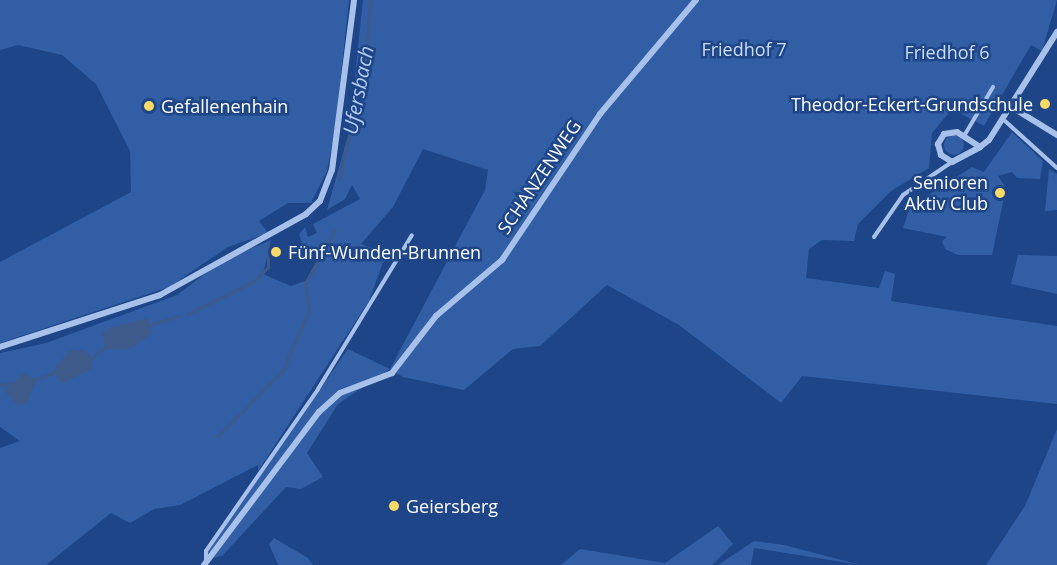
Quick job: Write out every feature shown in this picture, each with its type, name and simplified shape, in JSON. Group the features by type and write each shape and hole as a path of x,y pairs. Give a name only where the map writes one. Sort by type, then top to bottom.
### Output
{"street":[{"path":"0,347 60,332 160,294 219,257 297,223 320,201 334,158 354,0"},
{"name":"SCHANZENWEG","path":"205,562 319,412 340,393 392,373 436,316 502,260 600,114 696,0"},
{"path":"980,147 964,136 949,132 940,138 941,154 952,162 980,147 1005,121 1057,32"},
{"path":"1013,108 1057,135"}],"lane":[{"path":"964,136 993,87"},
{"path":"1005,121 1057,168"},
{"path":"874,237 903,195 952,162"},
{"path":"205,562 206,551 318,389 412,235"}],"green space":[{"name":"Gefallenenhain","path":"0,0 349,0 335,130 327,171 311,203 288,203 259,221 268,233 228,247 169,287 0,343 0,262 131,192 130,151 96,84 62,55 18,45 0,50"},
{"path":"363,0 1057,0 1042,51 1031,45 984,126 952,109 932,133 929,168 891,191 858,224 854,241 822,240 809,249 806,278 879,288 885,271 895,274 891,301 1057,326 1057,404 802,376 781,403 679,325 607,285 540,346 513,349 464,390 403,377 390,369 485,190 488,170 423,149 393,207 361,244 386,254 369,301 258,471 258,465 180,505 154,509 130,523 111,513 46,565 0,565 0,448 20,441 0,427 0,353 46,343 177,295 222,261 271,240 263,274 291,286 308,280 317,264 315,255 306,255 299,234 305,227 308,237 317,233 313,224 360,199 352,185 345,199 327,210 349,132"},
{"path":"1012,132 1043,161 1040,179 1017,178 1012,172 998,176 1006,188 992,255 958,255 945,249 942,241 947,237 903,228 910,207 972,167 984,172"},
{"path":"954,135 961,138 964,145 961,152 954,155 947,152 944,145 947,138"},
{"path":"1049,169 1057,174 1057,210 1045,211"},
{"path":"1018,255 1057,256 1057,294 1011,284"},
{"path":"348,349 390,369 338,404 307,453 323,477 301,489 286,487 222,556 206,560 206,551"},
{"path":"1057,429 1057,565 986,565 1025,506"},
{"path":"718,526 733,544 712,565 561,565 580,549 665,563"},
{"path":"274,538 308,558 313,565 278,565 269,544"},
{"path":"754,541 784,545 861,565 754,548 751,565 718,565"}],"shaded area":[{"path":"148,318 151,333 144,339 129,349 105,349 102,334 109,328"},
{"path":"70,350 83,350 92,358 91,369 62,383 53,371"},
{"path":"24,373 37,380 26,403 17,405 4,390"}],"waterway":[{"name":"Ufersbach","path":"339,179 366,66 370,0"},
{"path":"217,437 283,370 309,310 305,283 335,230"},
{"name":"Ufersbach","path":"187,314 254,281 268,267 268,245"},
{"name":"Ufersbach","path":"149,325 178,316"},
{"name":"Ufersbach","path":"91,359 106,346"},
{"name":"Ufersbach","path":"34,380 56,372"},
{"name":"Ufersbach","path":"0,385 10,383"}],"place":[{"name":"Theodor-Eckert-Grundschule","path":"1045,104"},
{"name":"Gefallenenhain","path":"149,106"},
{"name":"Senioren Aktiv Club","path":"1000,193"},
{"name":"Fünf-Wunden-Brunnen","path":"276,252"},
{"name":"Geiersberg","path":"394,506"}],"park label":[{"name":"Friedhof 7","path":"744,49"},
{"name":"Friedhof 6","path":"947,52"}]}
